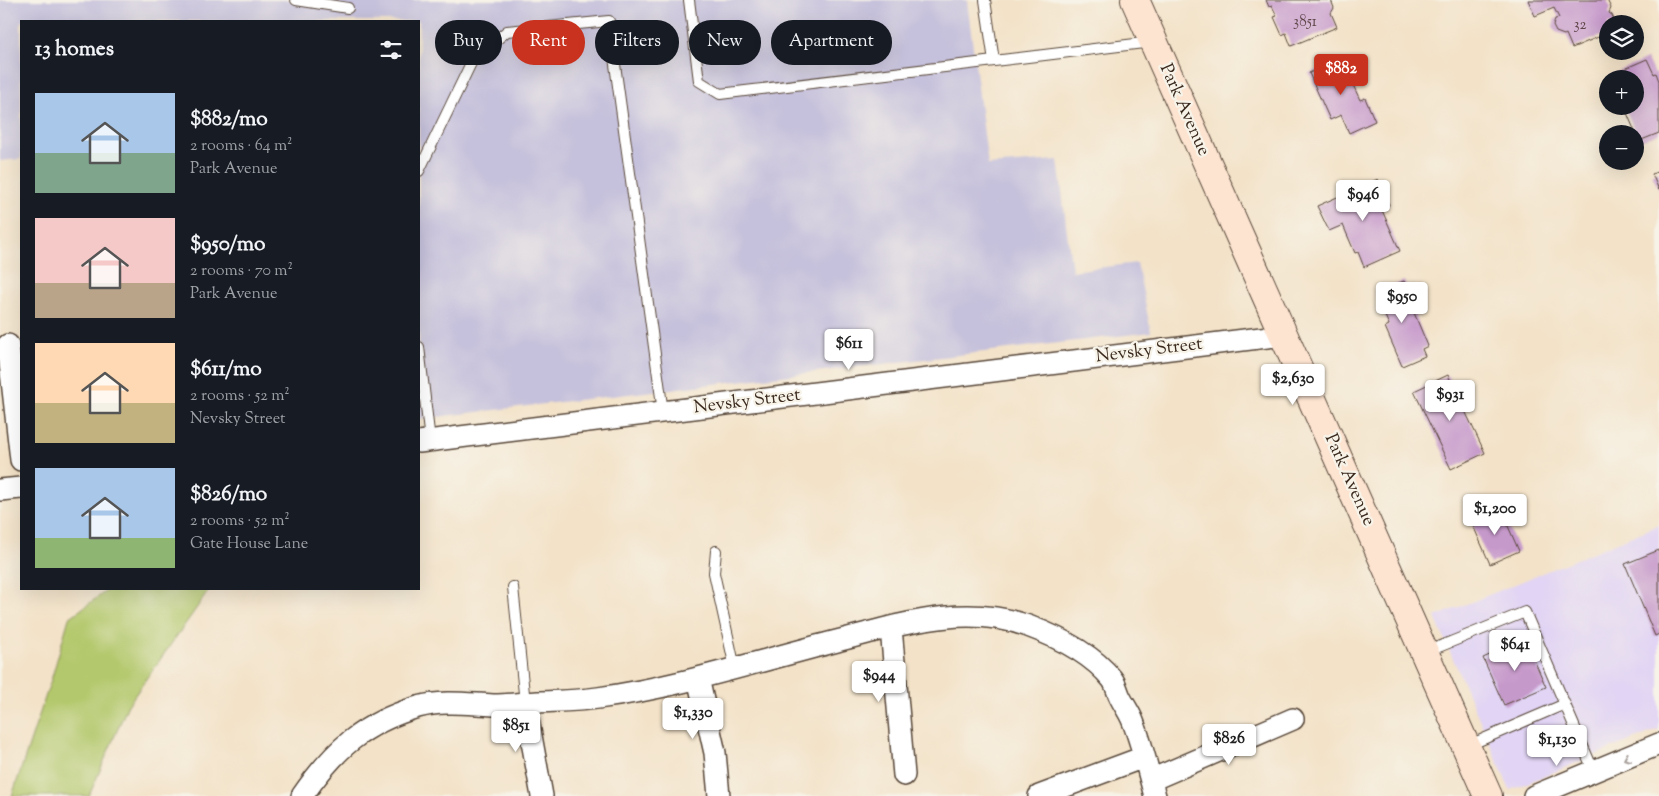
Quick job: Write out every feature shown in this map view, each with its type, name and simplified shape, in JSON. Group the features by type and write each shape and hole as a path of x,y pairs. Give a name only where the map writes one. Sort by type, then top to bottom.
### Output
{"street":[{"name":"Park Avenue","path":"1135,0 1488,796"},
{"name":"Nevsky Street","path":"424,442 1284,335"},
{"path":"8,345 20,451"},
{"path":"0,490 20,488"},
{"path":"302,796 338,750 384,719 419,706 438,703 475,702 494,705 597,698 698,678 932,618 962,615 983,616 1025,624 1064,642 1082,653 1114,681 1132,720 1153,788 1293,720"},
{"path":"891,628 904,774"},
{"path":"698,678 714,753 719,796"},
{"path":"525,703 542,796"},
{"path":"1534,796 1659,744"},
{"path":"1039,796 1144,757"}],"lane":[{"path":"296,0 348,8"},
{"path":"689,0 699,81 720,94 1154,42"},
{"path":"985,0 994,61"},
{"path":"420,169 472,61 508,31 609,20 663,412"},
{"path":"420,366 424,442"},
{"path":"716,551 714,573 735,668"},
{"path":"513,587 525,703"},
{"path":"1425,653 1525,612 1594,772"},
{"path":"1466,747 1565,704"}],"shaded area":[{"path":"0,0 967,0 988,165 1058,160 1072,271 1137,263 1151,332 420,419 420,20 20,20 20,159 0,161"},
{"path":"1659,525 1659,729 1510,790 1435,617"}],"green space":[{"path":"108,590 209,590 128,705 89,796 12,796 52,677 69,618"}],"building":[{"path":"1266,0 1331,0 1334,8 1331,13 1337,27 1291,46 1286,33 1282,35 1274,17 1277,16 1272,6 1269,7"},
{"path":"1528,0 1607,0 1611,8 1609,13 1612,15 1599,15 1599,37 1572,48 1566,34 1556,32 1553,26 1555,19 1559,18 1554,8 1535,16"},
{"path":"1341,59 1360,100 1365,98 1375,121 1349,133 1341,115 1330,120 1309,73"},
{"path":"1647,59 1654,74 1656,73 1659,81 1659,133 1644,139 1644,125 1632,125 1628,115 1644,115 1644,70 1622,70"},
{"path":"1659,171 1659,190 1652,174"},
{"path":"1378,179 1389,205 1381,208 1400,251 1364,267 1358,252 1355,253 1343,225 1329,231 1317,206"},
{"path":"1404,281 1410,294 1403,297 1408,310 1412,308 1428,346 1422,349 1425,356 1402,366 1385,327 1389,325 1375,293"},
{"path":"1448,375 1485,453 1451,469 1414,391"},
{"path":"1500,508 1519,551 1490,564 1471,521"},
{"path":"1659,550 1659,634 1655,636 1625,564"},
{"path":"1525,639 1546,687 1504,705 1483,658"}]}
